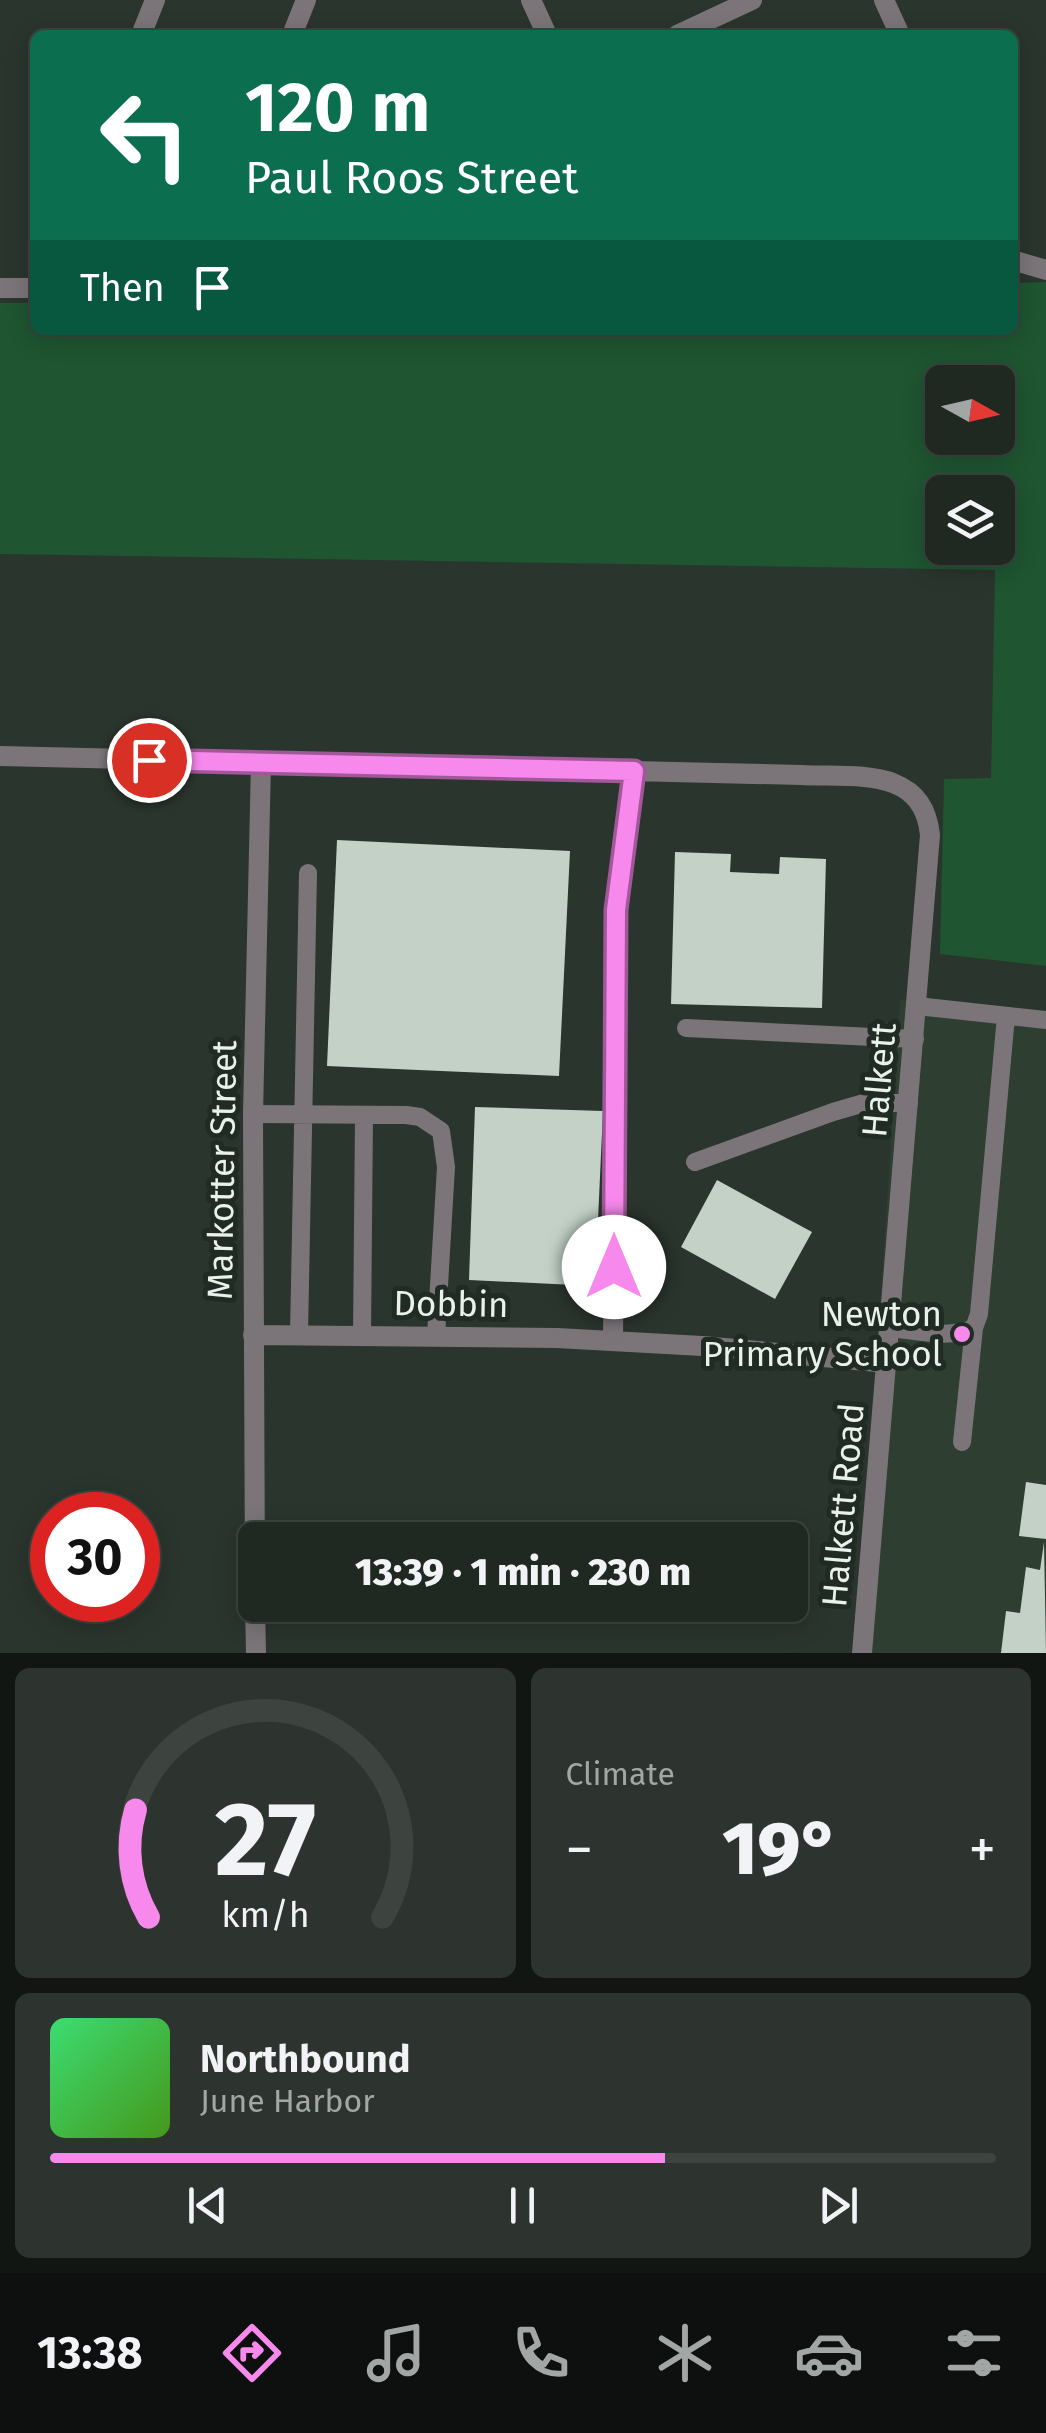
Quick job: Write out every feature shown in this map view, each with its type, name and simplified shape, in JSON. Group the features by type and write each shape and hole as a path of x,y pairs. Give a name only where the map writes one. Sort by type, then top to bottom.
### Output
{"street":[{"path":"143,30 155,0"},
{"path":"294,30 306,0"},
{"path":"530,0 545,30"},
{"path":"687,30 752,0"},
{"path":"884,0 898,30"},
{"path":"1018,262 1046,270"},
{"path":"0,288 30,288"},
{"path":"0,756 634,771 616,910 614,1341"},
{"name":"Markotter Street","path":"255,1522 253,1114 261,762"},
{"name":"Halkett","path":"634,771 890,780 905,786 922,804 930,834 888,1362"},
{"name":"Dobbin","path":"253,1335 614,1341 888,1362"},
{"name":"Halkett Road","path":"862,1653 888,1362"},
{"path":"255,1622 256,1653"}],"lane":[{"path":"299,1335 308,873"},
{"path":"917,1006 1046,1020"},
{"path":"962,1442 974,1328 979,1314 1006,1016"},
{"path":"686,1028 915,1039"},
{"path":"695,1162 864,1103 909,1102"},
{"path":"253,1114 420,1117 441,1131 446,1168 436,1336"},
{"path":"362,1336 364,1116"},
{"path":"891,1328 962,1333 974,1328"}],"shaded area":[{"name":"Newton Primary School","path":"900,1000 1046,1015 1046,1653 858,1653"}],"green space":[{"path":"1046,282 1046,966 940,954 944,779 991,778 995,570 0,554 0,303 30,303 30,335 1018,335 1018,283"}],"building":[{"path":"337,840 570,851 559,1076 327,1066"},
{"path":"675,852 731,854 730,872 779,874 780,857 826,859 822,1008 671,1004"},
{"path":"475,1107 603,1111 595,1286 469,1280"},
{"path":"717,1180 812,1232 775,1299 681,1247"},
{"path":"1026,1482 1046,1485 1046,1539 1019,1536"},
{"path":"1044,1542 1046,1653 1001,1653 1006,1611 1020,1613 1026,1567 1040,1570"}],"place":[{"name":"Newton Primary School","path":"962,1334"}],"route":[{"path":"149,760 634,771 616,910 614,1267"}]}
